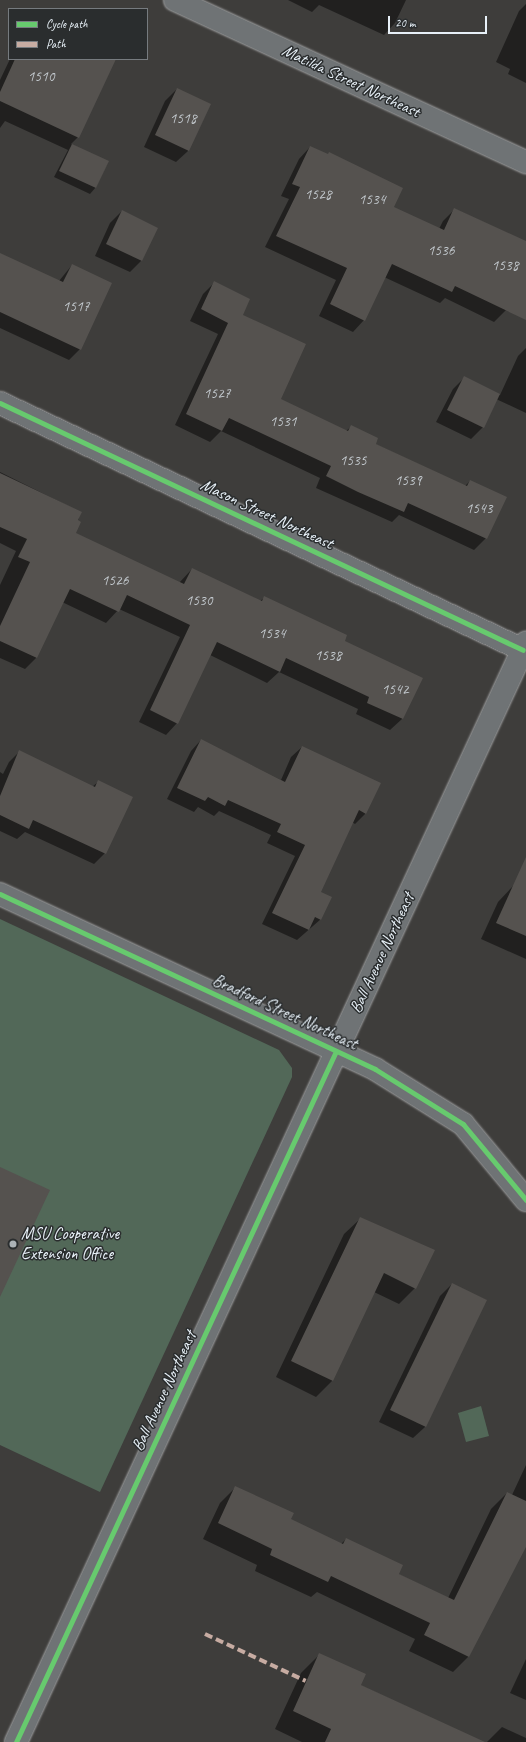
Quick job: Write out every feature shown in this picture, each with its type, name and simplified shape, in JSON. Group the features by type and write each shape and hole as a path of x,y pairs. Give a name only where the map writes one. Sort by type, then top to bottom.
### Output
{"street":[{"name":"Matilda Street Northeast","path":"176,0 526,162"},
{"name":"Mason Street Northeast","path":"0,403 524,646"},
{"name":"Ball Avenue Northeast","path":"16,1742 524,646"},
{"name":"Bradford Street Northeast","path":"0,894 375,1069 463,1124 526,1200"}],"green space":[{"path":"0,919 279,1050 292,1068 292,1077 100,1492 0,1445"},
{"path":"481,1406 489,1436 466,1442 458,1413"}],"building":[{"path":"15,60 116,60 79,138 0,101 0,92"},
{"path":"177,88 211,104 189,151 155,135"},
{"path":"72,144 109,161 96,188 59,171"},
{"path":"310,146 328,154 329,152 403,188 394,207 444,230 454,208 526,241 526,320 455,286 452,292 392,264 365,321 330,304 347,268 276,236 300,187 292,184"},
{"path":"122,210 158,228 142,261 106,244"},
{"path":"0,253 63,282 72,264 112,283 81,350 0,312"},
{"path":"214,281 250,299 243,315 306,344 281,399 348,431 351,425 378,438 376,444 467,486 470,480 507,497 487,539 408,503 404,512 358,492 326,476 331,466 229,418 222,431 186,414 228,323 201,309"},
{"path":"464,376 500,394 484,428 447,410"},
{"path":"0,473 82,512 78,520 81,522 76,533 184,584 192,568 262,601 264,596 347,635 345,641 423,678 403,719 367,703 369,697 286,658 280,672 217,642 178,724 150,710 190,625 127,595 119,612 70,589 37,658 0,641 0,626 30,562 18,557 27,539 0,527"},
{"path":"201,739 285,782 302,746 381,783 366,814 359,810 321,892 332,897 321,920 315,917 309,930 272,913 305,845 277,832 281,824 228,800 225,806 208,797 205,801 177,788"},
{"path":"19,750 95,787 98,780 133,797 106,854 33,820 29,829 0,815 0,796"},
{"path":"526,857 526,936 496,923"},
{"name":"MSU Cooperative Extension Office","path":"0,1167 50,1190 0,1297"},
{"path":"360,1217 435,1250 416,1289 384,1273 333,1381 291,1361"},
{"path":"452,1283 487,1300 426,1427 390,1410"},
{"path":"235,1486 294,1513 291,1519 343,1544 346,1538 403,1565 399,1574 454,1600 507,1492 526,1501 526,1547 469,1657 424,1635 430,1623 331,1576 328,1582 270,1555 272,1549 218,1523"},
{"path":"319,1653 366,1674 361,1685 485,1742 325,1742 331,1729 293,1711"}],"marked path":[{"path":"205,1634 306,1681"}],"cycle path":[{"path":"0,403 523,650"},
{"path":"0,894 375,1069 463,1124 526,1200"},
{"path":"16,1742 336,1051"}],"place":[{"name":"MSU Cooperative Extension Office","path":"13,1244"}]}
